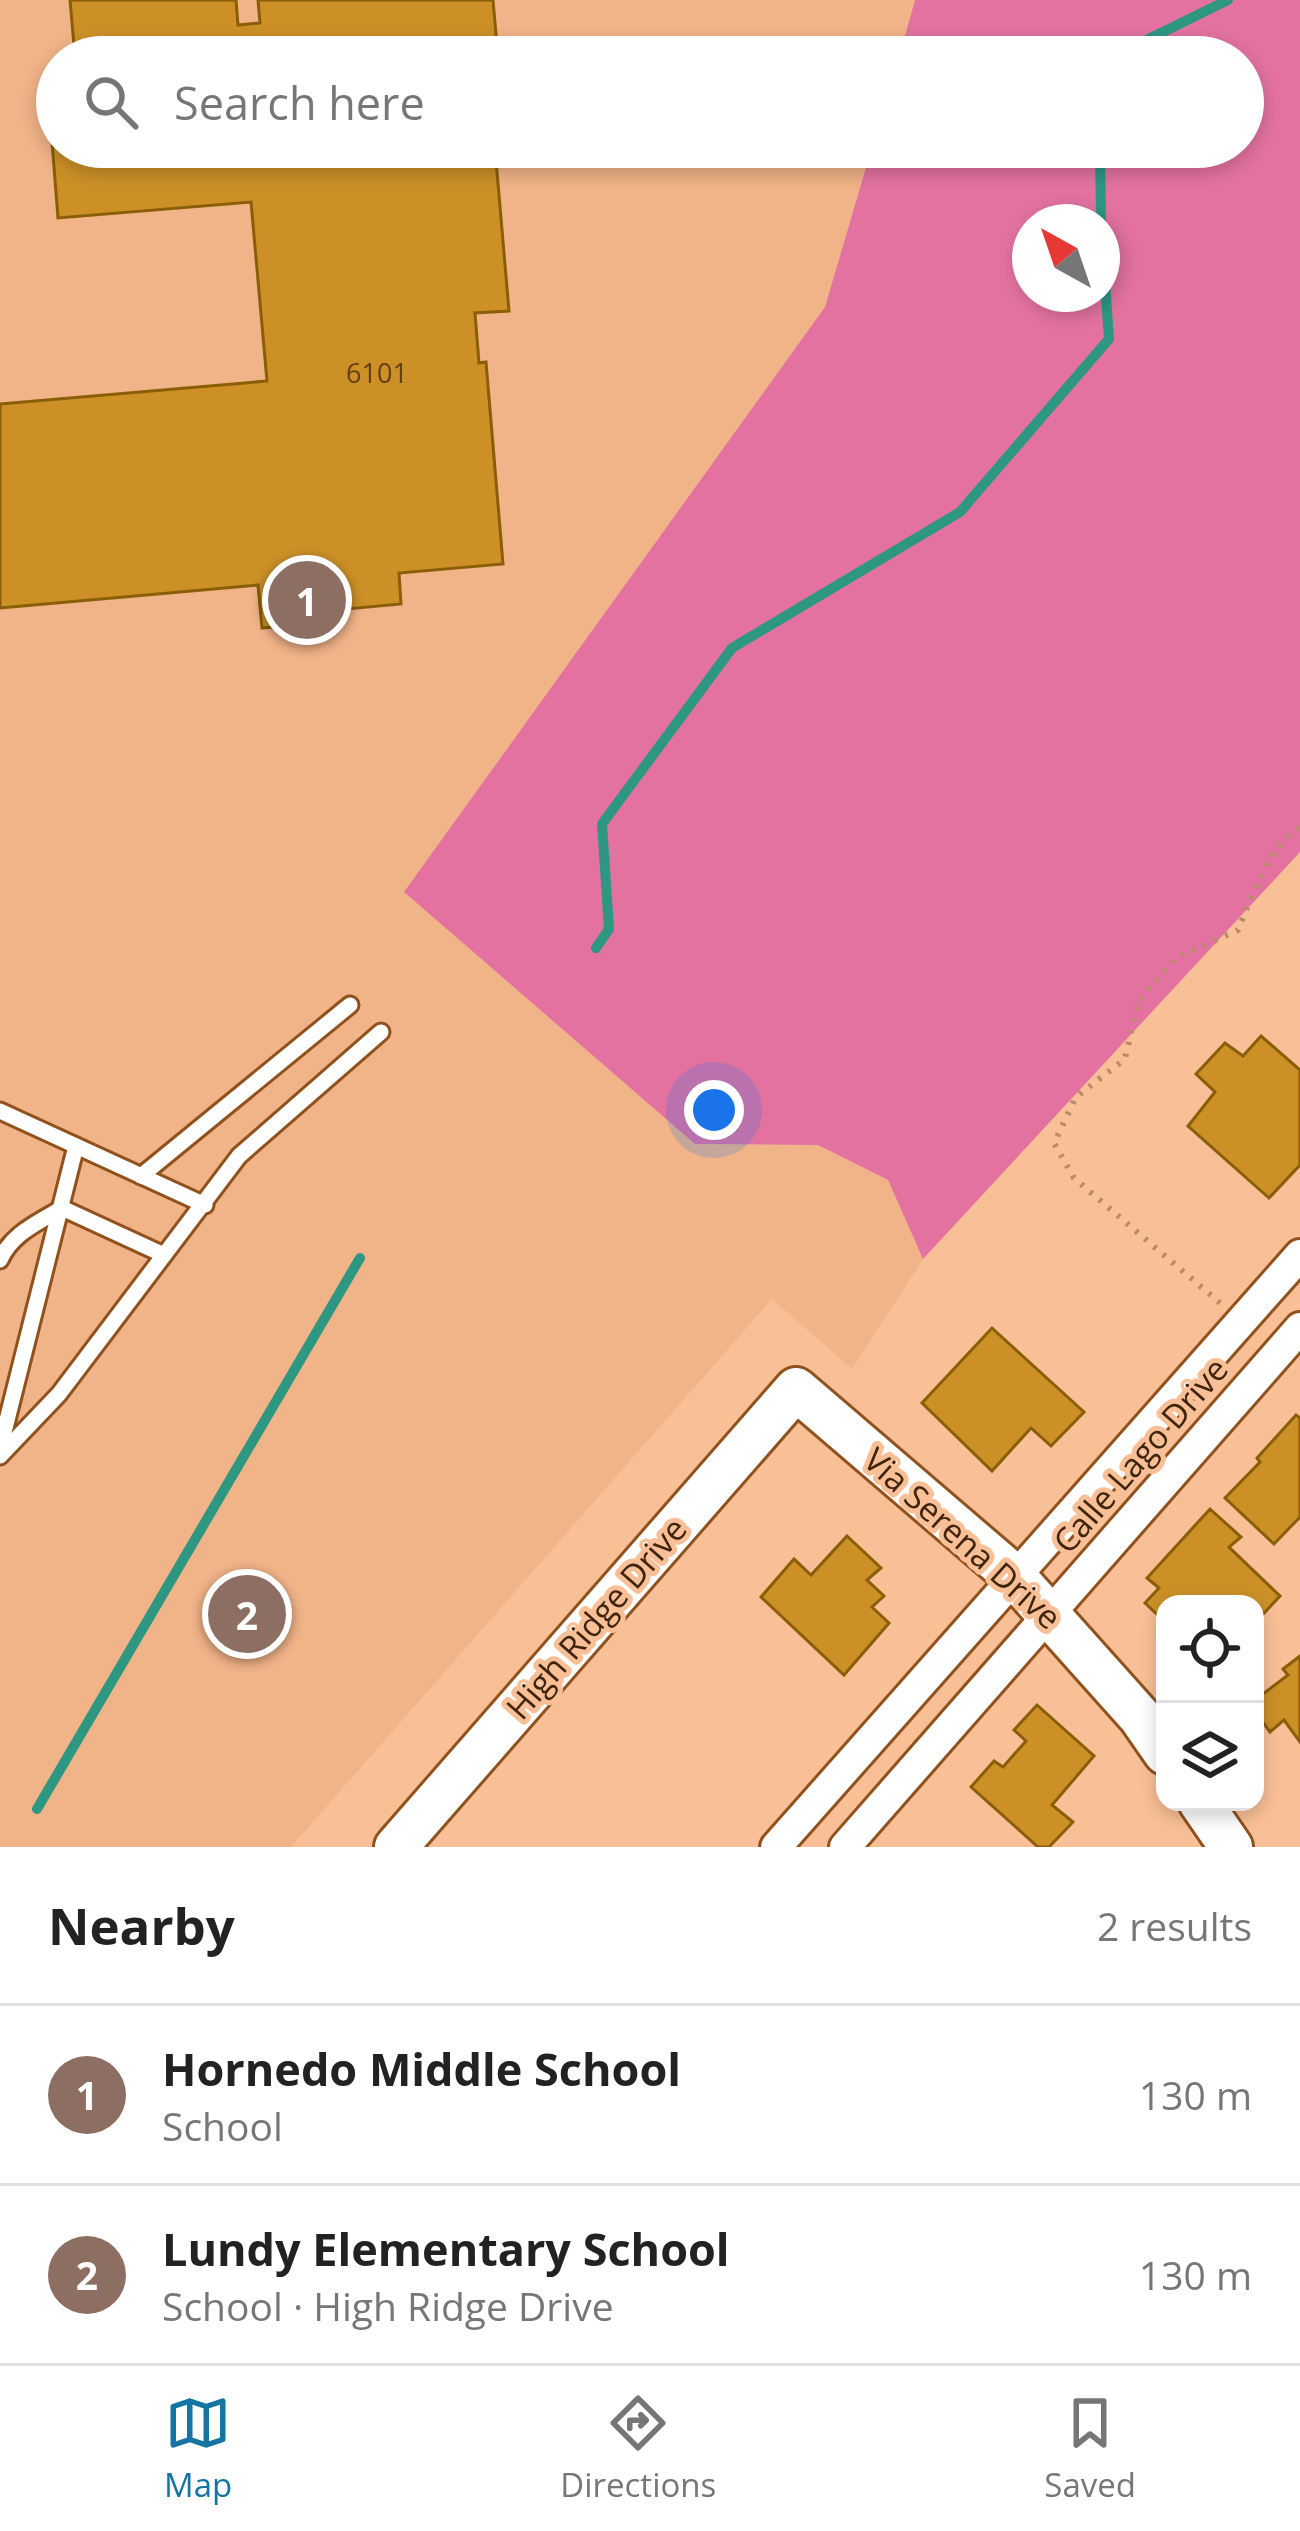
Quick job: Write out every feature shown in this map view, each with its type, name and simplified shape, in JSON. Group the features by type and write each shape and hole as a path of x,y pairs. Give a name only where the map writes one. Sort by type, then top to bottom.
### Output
{"street":[{"name":"Calle Lago Drive","path":"776,1847 1300,1255"},
{"name":"Calle Lago Drive","path":"844,1847 1300,1328"},
{"name":"Via Serena Drive","path":"796,1389 1015,1576 1156,1740"},
{"name":"High Ridge Drive","path":"396,1847 796,1389"},
{"path":"1206,1811 1231,1847"}],"lane":[{"path":"141,1176 350,1005"},
{"path":"0,1452 59,1394 239,1156 381,1032"},
{"path":"0,1111 205,1204"},
{"path":"0,1452 76,1145"},
{"path":"62,1208 164,1256"},
{"path":"0,1260 21,1233 62,1208"}],"path":[{"path":"1241,1320 1074,1178 1054,1143 1076,1097 1125,1059 1138,1002 1176,958 1238,930 1263,873 1291,831 1300,827"}],"shaded area":[{"path":"0,0 915,0 905,36 36,36 36,168 866,168 825,307 404,892 695,1144 818,1145 888,1180 923,1259 852,1369 772,1299 291,1847 0,1847"},
{"path":"915,0 1300,0 1300,852 923,1259 888,1180 818,1145 695,1144 404,892 825,307 866,168 1264,168 1264,36 905,36"}],"building":[{"path":"70,0 236,0 238,25 260,23 258,0 493,0 496,36 73,36"},
{"path":"54,168 497,168 509,311 475,313 479,363 486,362 503,564 399,573 401,604 292,614 293,625 262,628 258,585 0,608 0,404 267,381 251,202 58,218"},
{"path":"1261,1036 1300,1070 1300,1165 1269,1198 1188,1126 1215,1092 1196,1074 1225,1043 1243,1056"},
{"path":"992,1328 1084,1412 1051,1446 1031,1428 992,1471 922,1403"},
{"path":"1296,1415 1300,1418 1300,1517 1274,1544 1225,1498"},
{"path":"1210,1509 1241,1537 1229,1547 1280,1596 1264,1613 1264,1595 1156,1595 1156,1613 1145,1603 1159,1588 1147,1578"},
{"path":"847,1536 881,1568 867,1580 884,1596 872,1607 889,1623 844,1675 761,1597 794,1559 811,1575"},
{"path":"1300,1656 1300,1742 1284,1720 1270,1732 1264,1724 1264,1693 1288,1675 1283,1669"},
{"path":"1037,1705 1094,1756 1052,1805 1073,1822 1049,1847 1038,1847 971,1787 994,1761 1003,1767 1026,1741 1014,1730"}],"waterway":[{"path":"1155,36 1228,0"},
{"path":"1100,168 1101,204"},
{"path":"596,948 609,929 602,824 732,648 960,512 1109,339 1107,312"},
{"path":"37,1809 360,1258"}],"place":[{"name":"Hornedo Middle School","path":"307,600"},
{"name":"Lundy Elementary School","path":"247,1614"}]}
